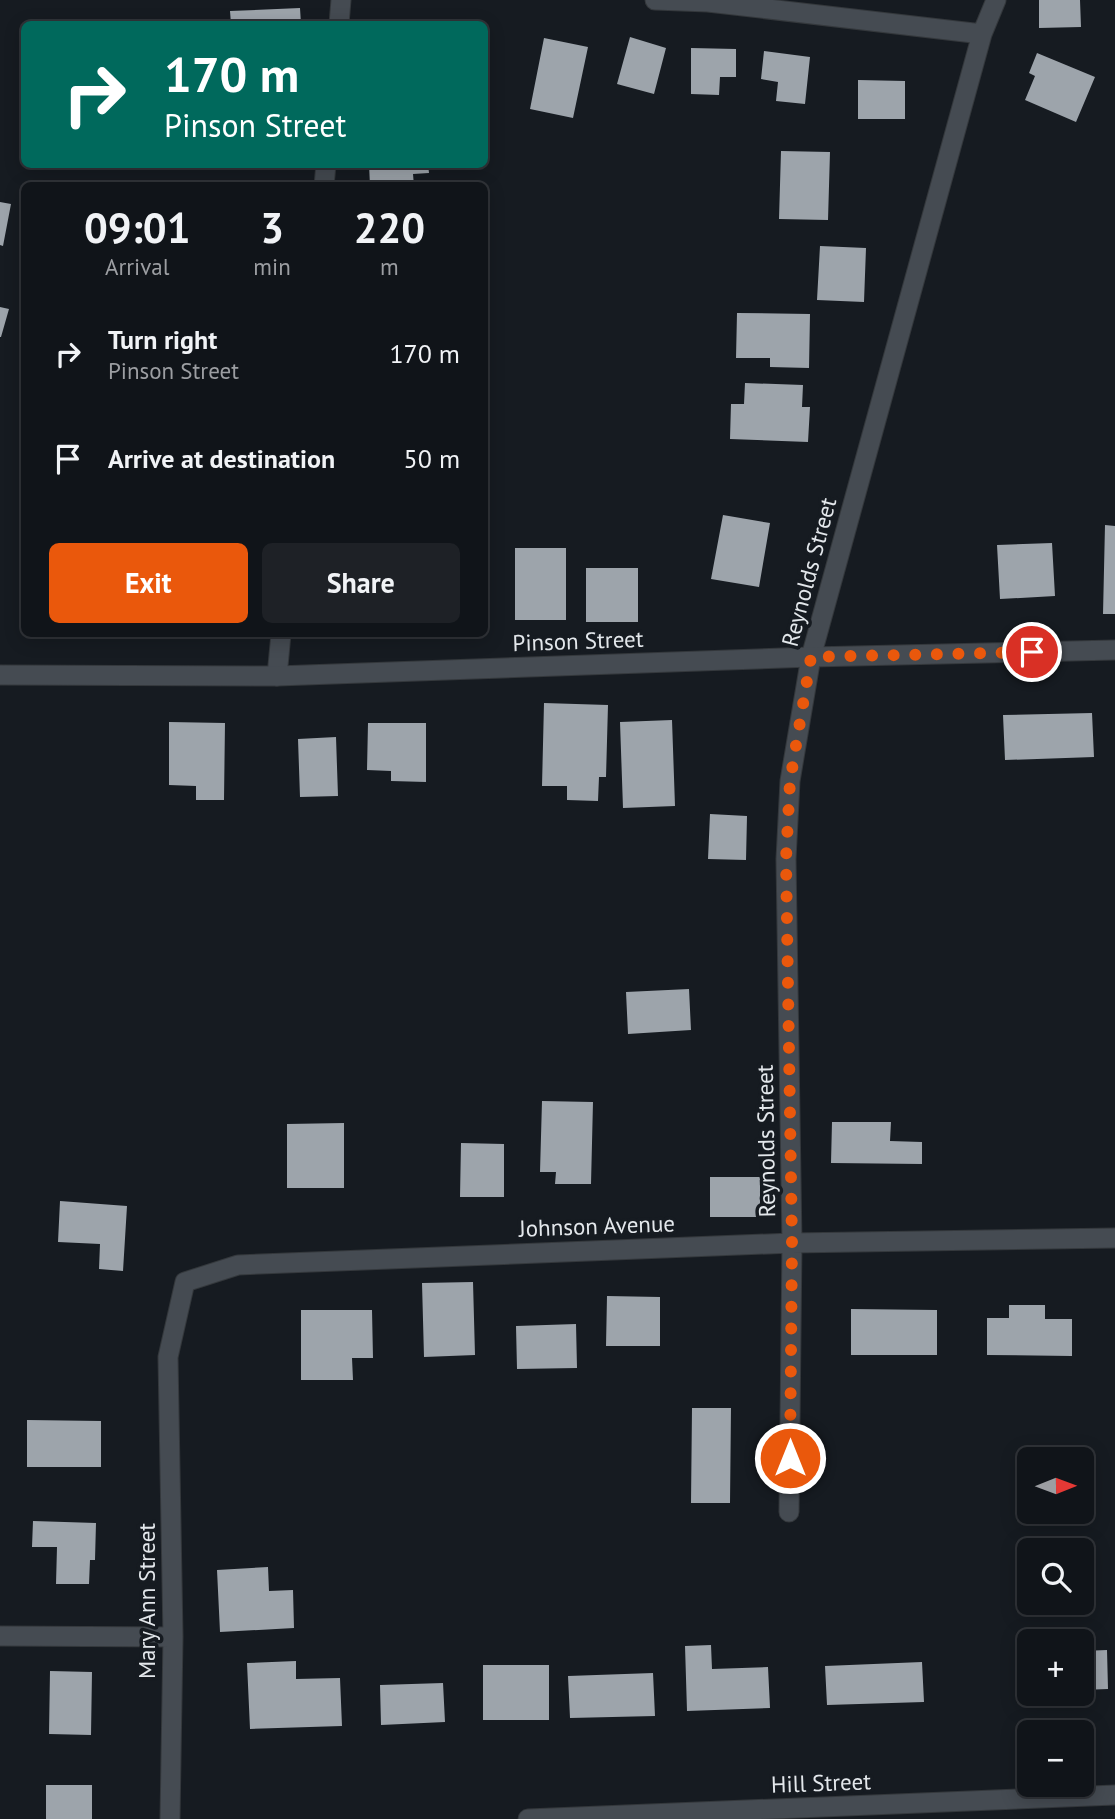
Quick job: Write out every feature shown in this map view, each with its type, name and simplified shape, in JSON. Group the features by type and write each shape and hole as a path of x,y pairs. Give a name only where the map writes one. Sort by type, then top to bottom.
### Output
{"street":[{"path":"339,21 341,0"},
{"path":"655,0 708,2 982,34"},
{"name":"Reynolds Street","path":"789,1512 792,1243 786,859 790,781 811,657 982,34 996,0"},
{"path":"277,676 281,637"},
{"name":"Pinson Street","path":"0,674 277,676 811,657 1115,650"},
{"name":"Johnson Avenue","path":"169,1382 168,1357 185,1282 238,1265 792,1243 1115,1238"},
{"name":"Mary Ann Street","path":"169,1382 173,1637 170,1819"},
{"path":"0,1636 173,1637"},
{"name":"Hill Street","path":"528,1819 682,1816 1115,1795"}],"building":[{"path":"1039,0 1080,0 1081,27 1039,28"},
{"path":"300,8 301,21 231,21 230,11"},
{"path":"630,37 666,48 654,94 617,84"},
{"path":"544,38 588,47 573,118 530,109"},
{"path":"691,48 736,49 736,77 720,77 719,95 691,94"},
{"path":"764,51 810,57 805,104 776,101 778,82 761,79"},
{"path":"1037,53 1095,77 1076,122 1025,100 1035,76 1029,73"},
{"path":"858,80 905,81 905,119 858,119"},
{"path":"781,151 830,152 828,220 779,219"},
{"path":"369,168 428,168 429,173 413,174 414,182 370,182"},
{"path":"0,202 11,204 3,246 0,245"},
{"path":"820,246 866,248 864,302 817,300"},
{"path":"0,307 9,309 1,337 0,337"},
{"path":"737,313 810,314 809,368 770,367 770,358 736,358"},
{"path":"745,383 803,385 802,407 810,407 808,442 730,439 731,404 744,404"},
{"path":"723,515 770,523 759,587 711,579"},
{"path":"1105,525 1115,526 1115,614 1103,614"},
{"path":"1052,543 1055,596 1000,599 997,545"},
{"path":"515,548 566,548 566,620 515,620"},
{"path":"586,568 638,568 638,622 586,622"},
{"path":"544,703 608,705 606,777 599,777 598,801 567,800 567,786 542,786"},
{"path":"1092,713 1094,757 1005,760 1003,715"},
{"path":"672,720 675,806 623,808 620,722"},
{"path":"169,722 225,723 224,800 196,800 196,786 169,785"},
{"path":"368,723 426,723 426,782 391,781 391,771 367,770"},
{"path":"336,737 338,796 300,797 298,739"},
{"path":"710,814 747,816 746,860 708,859"},
{"path":"689,989 691,1030 628,1034 626,992"},
{"path":"542,1101 593,1102 591,1184 555,1184 556,1172 540,1172"},
{"path":"832,1122 891,1122 890,1141 922,1142 922,1164 831,1163"},
{"path":"344,1123 344,1188 287,1188 287,1124"},
{"path":"461,1143 504,1144 504,1197 460,1197"},
{"path":"710,1177 760,1177 760,1217 710,1217"},
{"path":"60,1201 127,1206 123,1271 99,1269 100,1244 58,1242"},
{"path":"473,1282 475,1355 424,1357 422,1283"},
{"path":"607,1296 660,1297 660,1346 606,1346"},
{"path":"1009,1305 1045,1305 1045,1319 1072,1319 1072,1356 987,1355 987,1318 1009,1318"},
{"path":"851,1309 937,1310 937,1355 851,1355"},
{"path":"301,1310 372,1310 373,1358 352,1358 353,1380 301,1380"},
{"path":"576,1324 577,1368 517,1369 516,1326"},
{"path":"692,1408 731,1408 730,1503 691,1503"},
{"path":"27,1420 101,1421 101,1467 27,1467"},
{"path":"33,1521 96,1523 95,1560 90,1560 89,1584 56,1584 57,1547 32,1547"},
{"path":"268,1567 269,1591 293,1590 294,1628 220,1632 217,1570"},
{"path":"711,1645 712,1669 768,1667 770,1708 687,1711 685,1646"},
{"path":"1107,1650 1108,1689 1094,1690 1094,1651"},
{"path":"296,1661 296,1679 340,1678 342,1726 250,1729 247,1663"},
{"path":"922,1662 924,1702 827,1705 825,1666"},
{"path":"483,1665 549,1665 549,1720 483,1720"},
{"path":"50,1671 92,1672 91,1735 49,1734"},
{"path":"653,1673 655,1716 570,1718 568,1676"},
{"path":"443,1683 445,1722 381,1725 380,1685"},
{"path":"46,1785 92,1785 92,1819 46,1819"}],"route":[{"path":"790,1458 792,1243 786,859 790,781 811,657 1032,652"}]}
